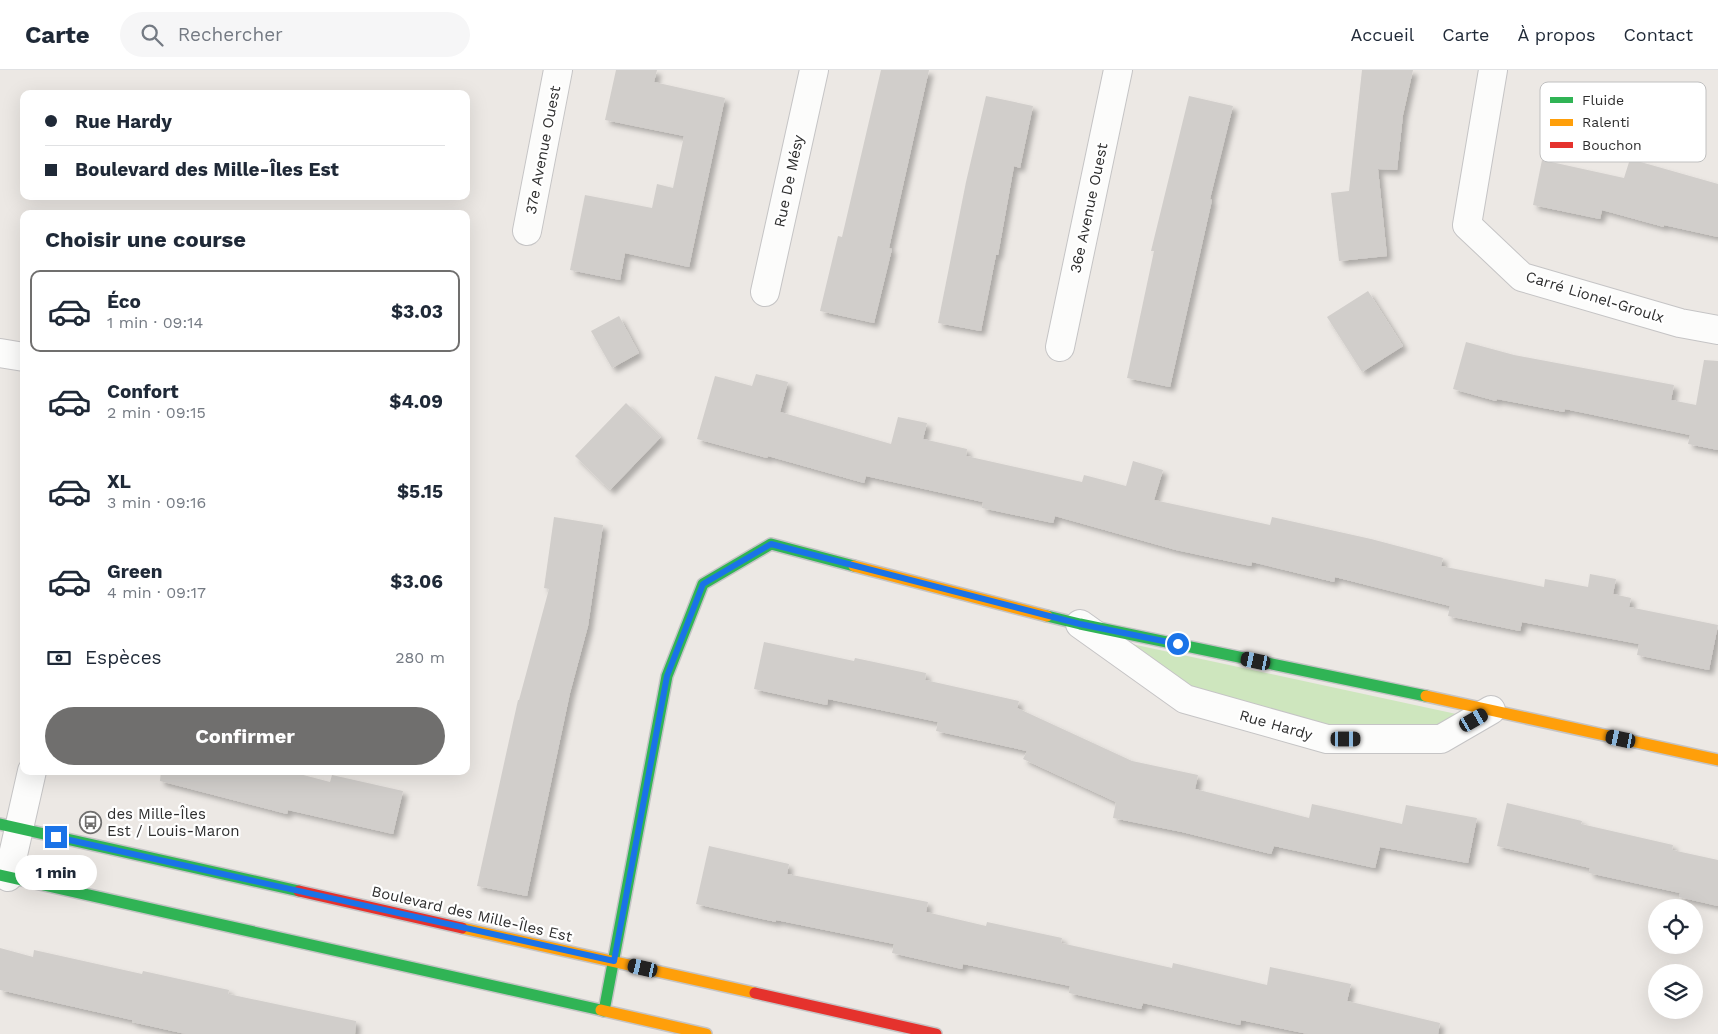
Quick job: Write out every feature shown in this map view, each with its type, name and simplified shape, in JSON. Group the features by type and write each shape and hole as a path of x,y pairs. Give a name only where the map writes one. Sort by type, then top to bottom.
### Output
{"street":[{"name":"37e Avenue Ouest","path":"527,231 558,70"},
{"name":"Rue De Mésy","path":"765,292 814,70"},
{"name":"36e Avenue Ouest","path":"1060,347 1118,70"},
{"name":"Carré Lionel-Groulx","path":"1493,70 1467,225 1522,277 1680,323 1718,330"},
{"path":"0,353 20,356"},
{"name":"Rue Hardy","path":"604,1011 667,676 703,584 771,544 1080,624 1491,710 1718,760"},
{"name":"Rue Hardy","path":"1080,624 1185,699 1327,739 1441,739 1491,710"},
{"path":"30,775 10,827 4,876 706,1034"},
{"name":"Boulevard des Mille-Îles Est","path":"10,827 936,1034"}],"green space":[{"path":"1113,640 1461,715 1438,728 1330,732 1193,694"}],"building":[{"path":"616,70 657,70 654,82 725,98 689,267 625,253 620,280 570,270 585,195 652,208 657,184 673,188 684,136 605,120"},
{"path":"881,70 929,70 889,248 892,249 874,323 820,311 838,236 842,237"},
{"path":"1362,70 1413,70 1403,115 1397,170 1378,169 1387,256 1339,261 1331,193 1349,191"},
{"path":"986,96 1033,106 1020,168 1014,166 998,255 996,255 981,331 938,323 966,182"},
{"path":"1189,96 1233,106 1210,199 1212,200 1170,387 1127,378 1154,251 1151,251"},
{"path":"1542,162 1551,162 1624,178 1629,162 1641,162 1718,184 1718,237 1664,225 1664,227 1602,210 1600,219 1533,205"},
{"path":"1368,291 1403,346 1362,372 1327,317"},
{"path":"619,316 639,353 612,368 591,331"},
{"path":"1466,342 1514,355 1674,385 1671,400 1696,405 1704,360 1718,361 1718,450 1688,444 1690,435 1565,409 1564,412 1497,399 1496,401 1453,389"},
{"path":"756,374 788,382 780,412 891,444 898,417 927,423 923,439 967,449 966,456 1082,482 1084,475 1126,486 1133,461 1163,470 1154,500 1270,525 1272,517 1371,539 1443,558 1441,566 1544,587 1545,579 1588,587 1590,574 1616,579 1613,594 1631,598 1629,607 1718,625 1709,670 1637,655 1639,644 1522,622 1520,631 1448,616 1450,606 1335,577 1334,582 1252,562 1251,566 1176,550 1055,516 1053,523 982,508 983,502 866,476 864,483 768,456 767,458 697,439 715,376 752,386"},
{"path":"626,403 661,437 610,490 575,456"},
{"path":"554,517 603,525 588,626 570,693 527,896 477,886 518,700 549,589 544,588"},
{"path":"764,642 854,661 855,658 926,673 925,680 1019,701 1017,708 1132,761 1198,775 1195,789 1309,818 1312,804 1402,824 1406,805 1477,818 1468,863 1380,847 1375,868 1274,846 1271,854 1182,832 1113,818 1116,802 1023,759 1027,751 936,731 938,722 828,699 827,705 754,689"},
{"path":"161,775 303,775 330,782 332,775 403,791 393,834 288,810 287,814 160,781"},
{"path":"1507,803 1582,821 1581,824 1673,845 1672,850 1718,860 1718,906 1703,903 1703,899 1679,897 1680,893 1589,873 1590,868 1497,846"},
{"path":"709,846 789,864 787,874 928,902 926,912 986,926 987,922 1062,938 1061,943 1172,968 1173,963 1267,985 1270,967 1351,984 1347,1001 1440,1023 1438,1034 1308,1034 1241,1020 1240,1025 1143,1003 1141,1009 1069,993 1070,986 963,964 962,969 892,953 894,944 776,920 776,922 696,904"},
{"path":"0,948 33,957 34,950 142,974 143,971 229,990 228,994 356,1021 355,1034 186,1034 132,1022 132,1020 0,990"}],"traffic: fast":[{"path":"604,1011 667,676 703,584 771,544 854,566"},
{"path":"1047,616 1426,696"},
{"path":"0,824 299,891"},
{"path":"0,875 601,1010"}],"traffic: slow":[{"path":"854,566 1047,616"},
{"path":"1426,696 1718,760"},
{"path":"462,928 755,993"},
{"path":"601,1010 706,1034"}],"traffic: jam":[{"path":"299,891 462,928"},
{"path":"755,993 936,1034"}],"place":[{"name":"des Mille-Îles Est / Louis-Maron","path":"91,823"}],"route":[{"path":"56,837 614,961 667,676 703,584 771,544 1080,624 1178,644"}]}
